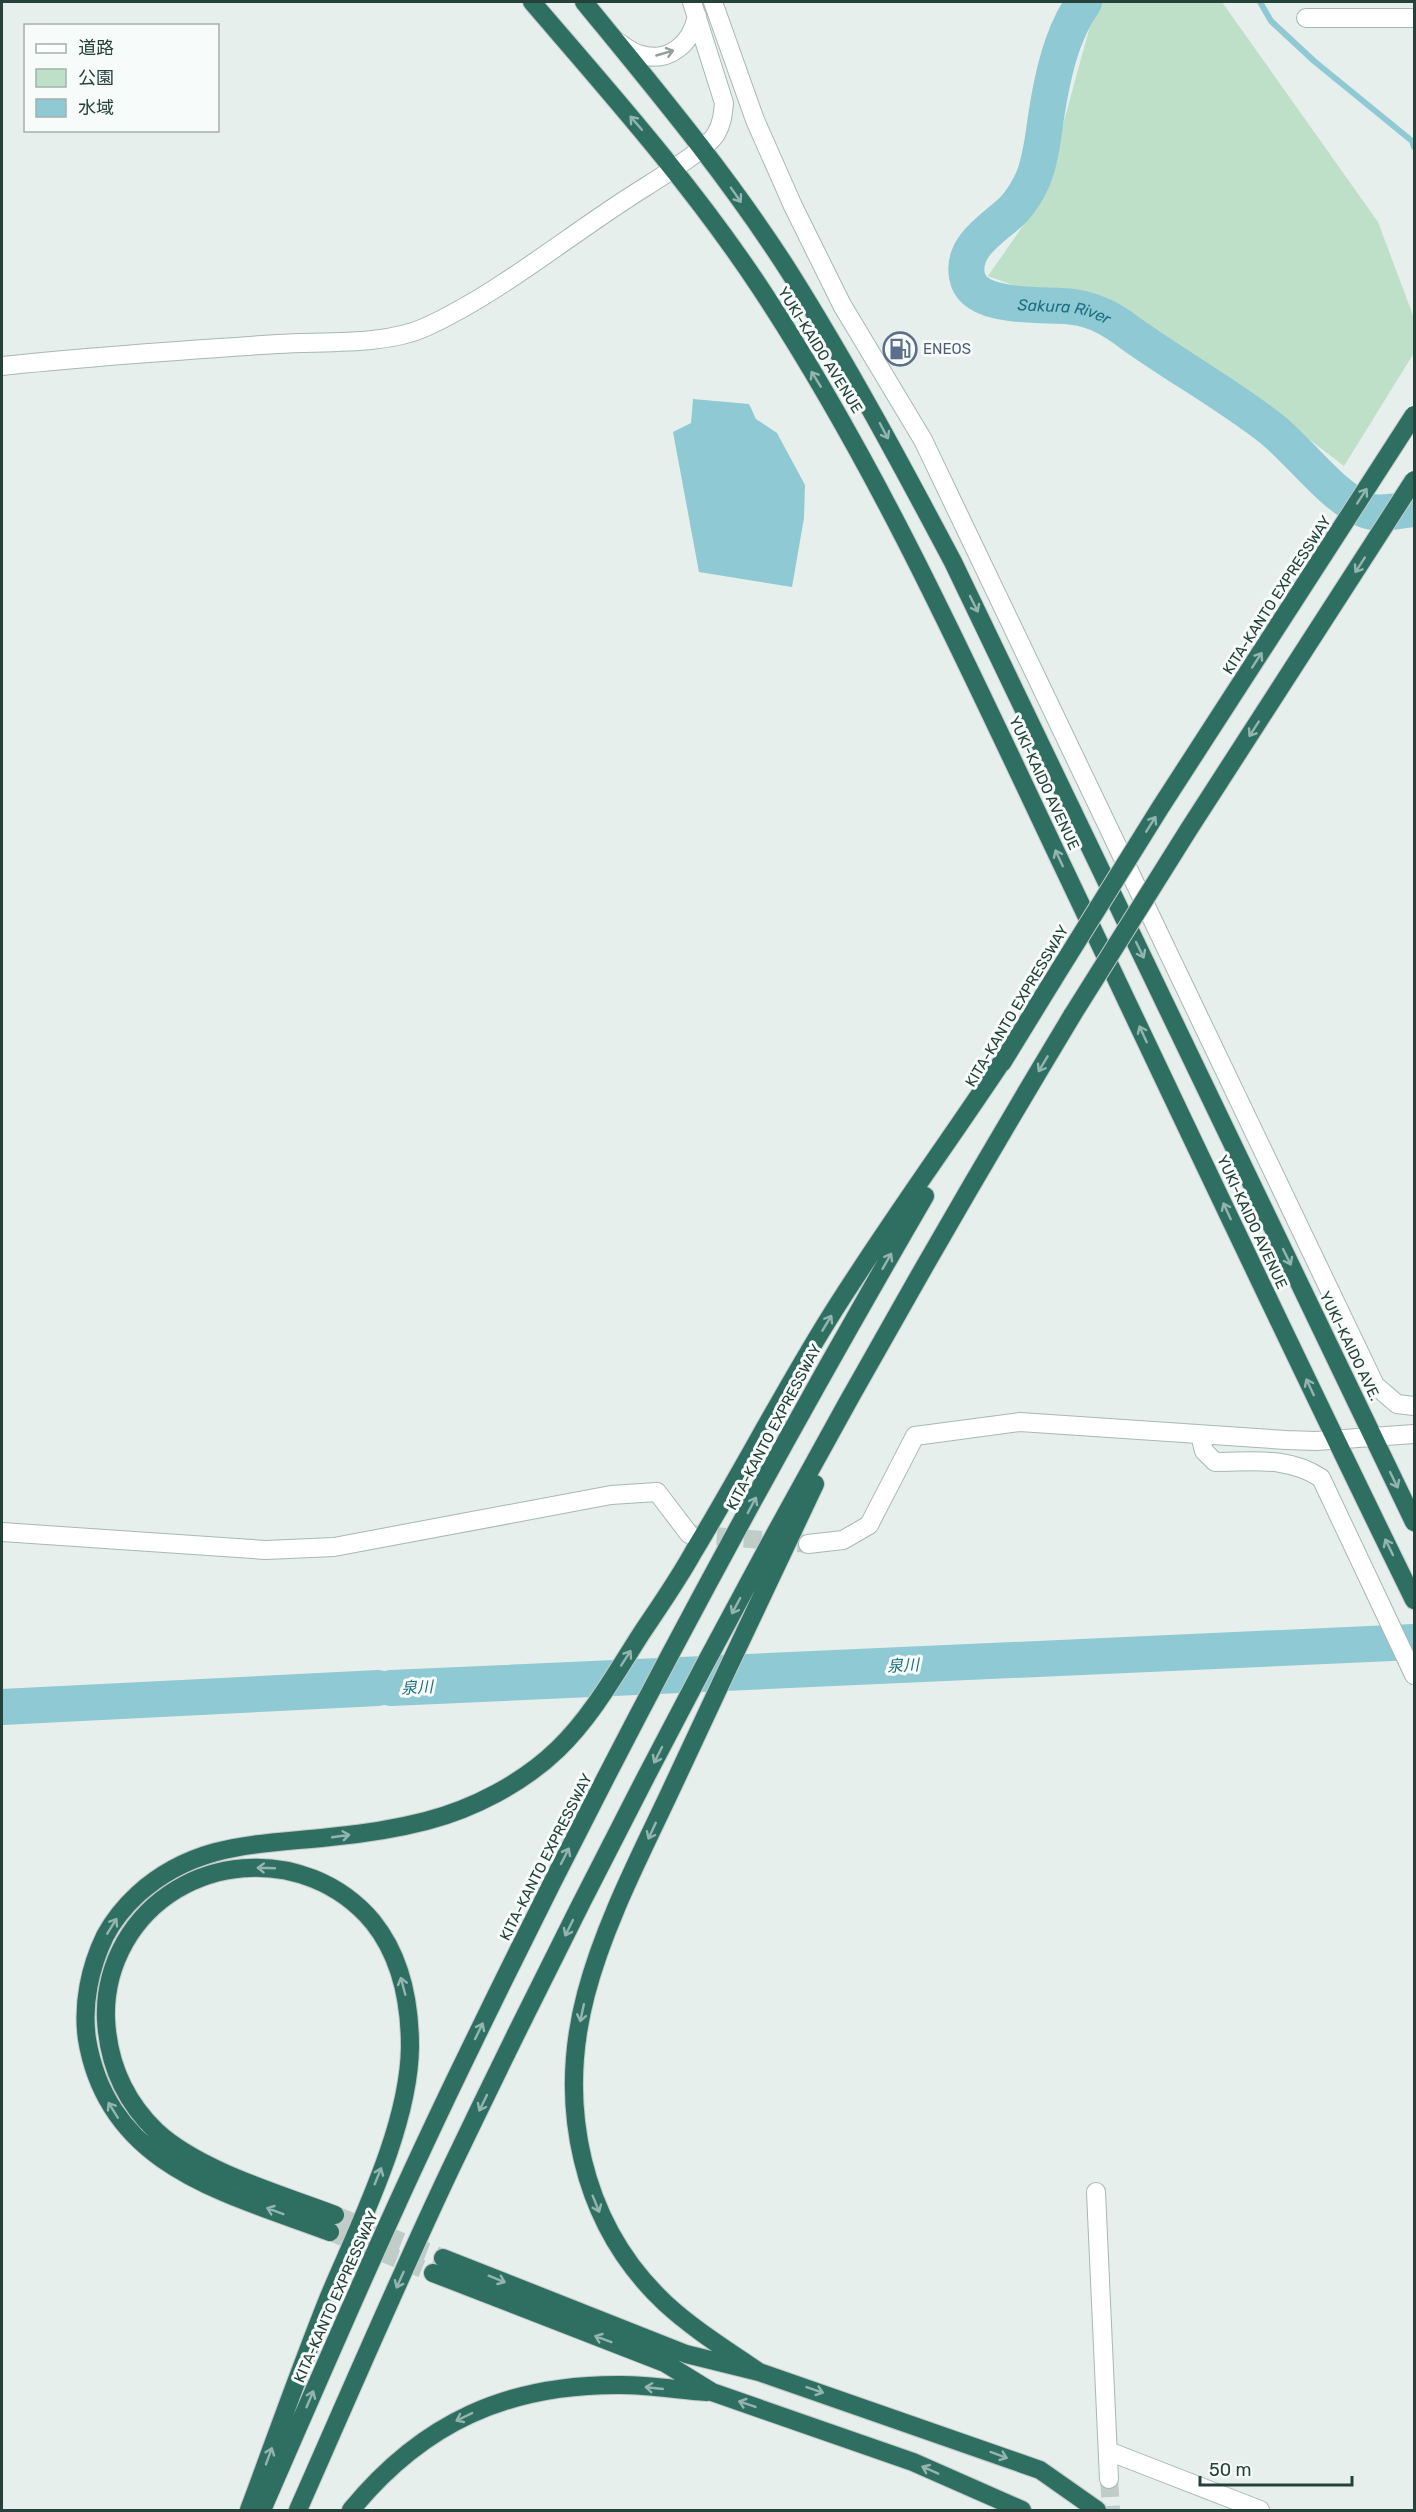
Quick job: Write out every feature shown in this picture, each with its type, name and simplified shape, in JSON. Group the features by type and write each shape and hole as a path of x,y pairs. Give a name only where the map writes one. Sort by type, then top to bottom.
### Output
{"highway":[{"name":"YUKI-KAIDO AVENUE","path":"532,2 675,168 760,288 835,408 925,576 1335,1440"},
{"name":"YUKI-KAIDO AVENUE","path":"584,2 702,147 789,271 869,404 953,562 1374,1437"},
{"name":"KITA-KANTO EXPRESSWAY","path":"262,2511 330,2353 436,2120 563,1860 845,1333 1007,1054 1160,808 1414,415"},
{"path":"298,2511 449,2173 607,1852 763,1554 961,1201 1073,1014 1189,829 1414,480"},
{"path":"330,2232 191,2178 152,2153 119,2121 97,2078 85,2026 86,1998 91,1973 111,1925 126,1906 161,1874 210,1853 268,1841 331,1837 428,1821 480,1802 558,1750 594,1707 692,1556 828,1320 1007,1054"},
{"path":"759,2372 691,2325 664,2302 636,2272 596,2206 584,2168 576,2131 573,2100 577,2037 586,1993 603,1945 638,1862 892,1326"},
{"path":"1374,1437 1414,1522"},
{"path":"1335,1440 1414,1600"},
{"path":"249,2511 310,2343 390,2146 408,2073 409,2020 405,1993 397,1965 385,1940 372,1922 333,1888 312,1877 268,1868 227,1871 193,1880 170,1892 148,1910 132,1929 118,1954 105,2006 110,2057 121,2084 138,2110 156,2131 174,2145 232,2175 335,2215"},
{"path":"1022,2511 913,2462 712,2392 665,2363 438,2265 686,2354 759,2372 1040,2470 1097,2511"},
{"path":"351,2511 385,2474 433,2434 461,2418 520,2395 549,2389 623,2385 712,2392"}],"street":[{"path":"713,2 755,120 793,207 842,304 923,440 1375,1385 1397,1404 1414,1406"},
{"path":"2,366 102,356 285,344 339,343 390,336 424,328 501,284 675,168 716,135 723,118 724,103 694,9"},
{"path":"616,41 636,54 662,56 680,48 689,39 694,9"},
{"path":"1306,18 1414,18"},
{"path":"808,1544 843,1540 870,1525 915,1436 1020,1422 1286,1440 1335,1440 1414,1434"},
{"path":"1200,1435 1204,1451 1215,1462 1284,1462 1304,1467 1321,1478 1414,1674"},
{"path":"2,1532 266,1551 304,1549 380,1540 489,1517 611,1496 657,1492 689,1534"},
{"path":"1096,2192 1109,2480"},
{"path":"1108,2451 1260,2511"}],"green space":[{"path":"1102,2 1222,2 1378,222 1414,318 1414,353 1344,466 1218,370 1084,293 1019,287 988,276 1043,197 1095,8"}],"water":[{"path":"693,399 749,404 756,419 777,433 805,485 804,518 792,587 699,572 673,432 691,423"}],"waterway":[{"name":"Sakura River","path":"1084,2 1063,42 1051,87 1040,156 1033,179 1017,206 974,246 967,265 967,276 972,288 997,301 1073,307 1104,316 1269,427 1328,484 1353,504 1376,513 1414,509"},
{"path":"1260,2 1271,21 1314,61 1412,141 1414,147"},
{"name":"泉川","path":"391,1688 1414,1642"},
{"name":"泉川","path":"2,1707 378,1688"}],"tunnel":[{"path":"690,1534 808,1544"},
{"path":"335,2215 443,2258"},
{"path":"330,2232 433,2273"},
{"path":"1109,2479 1111,2510"}],"place":[{"name":"ENEOS","path":"900,349"}]}
